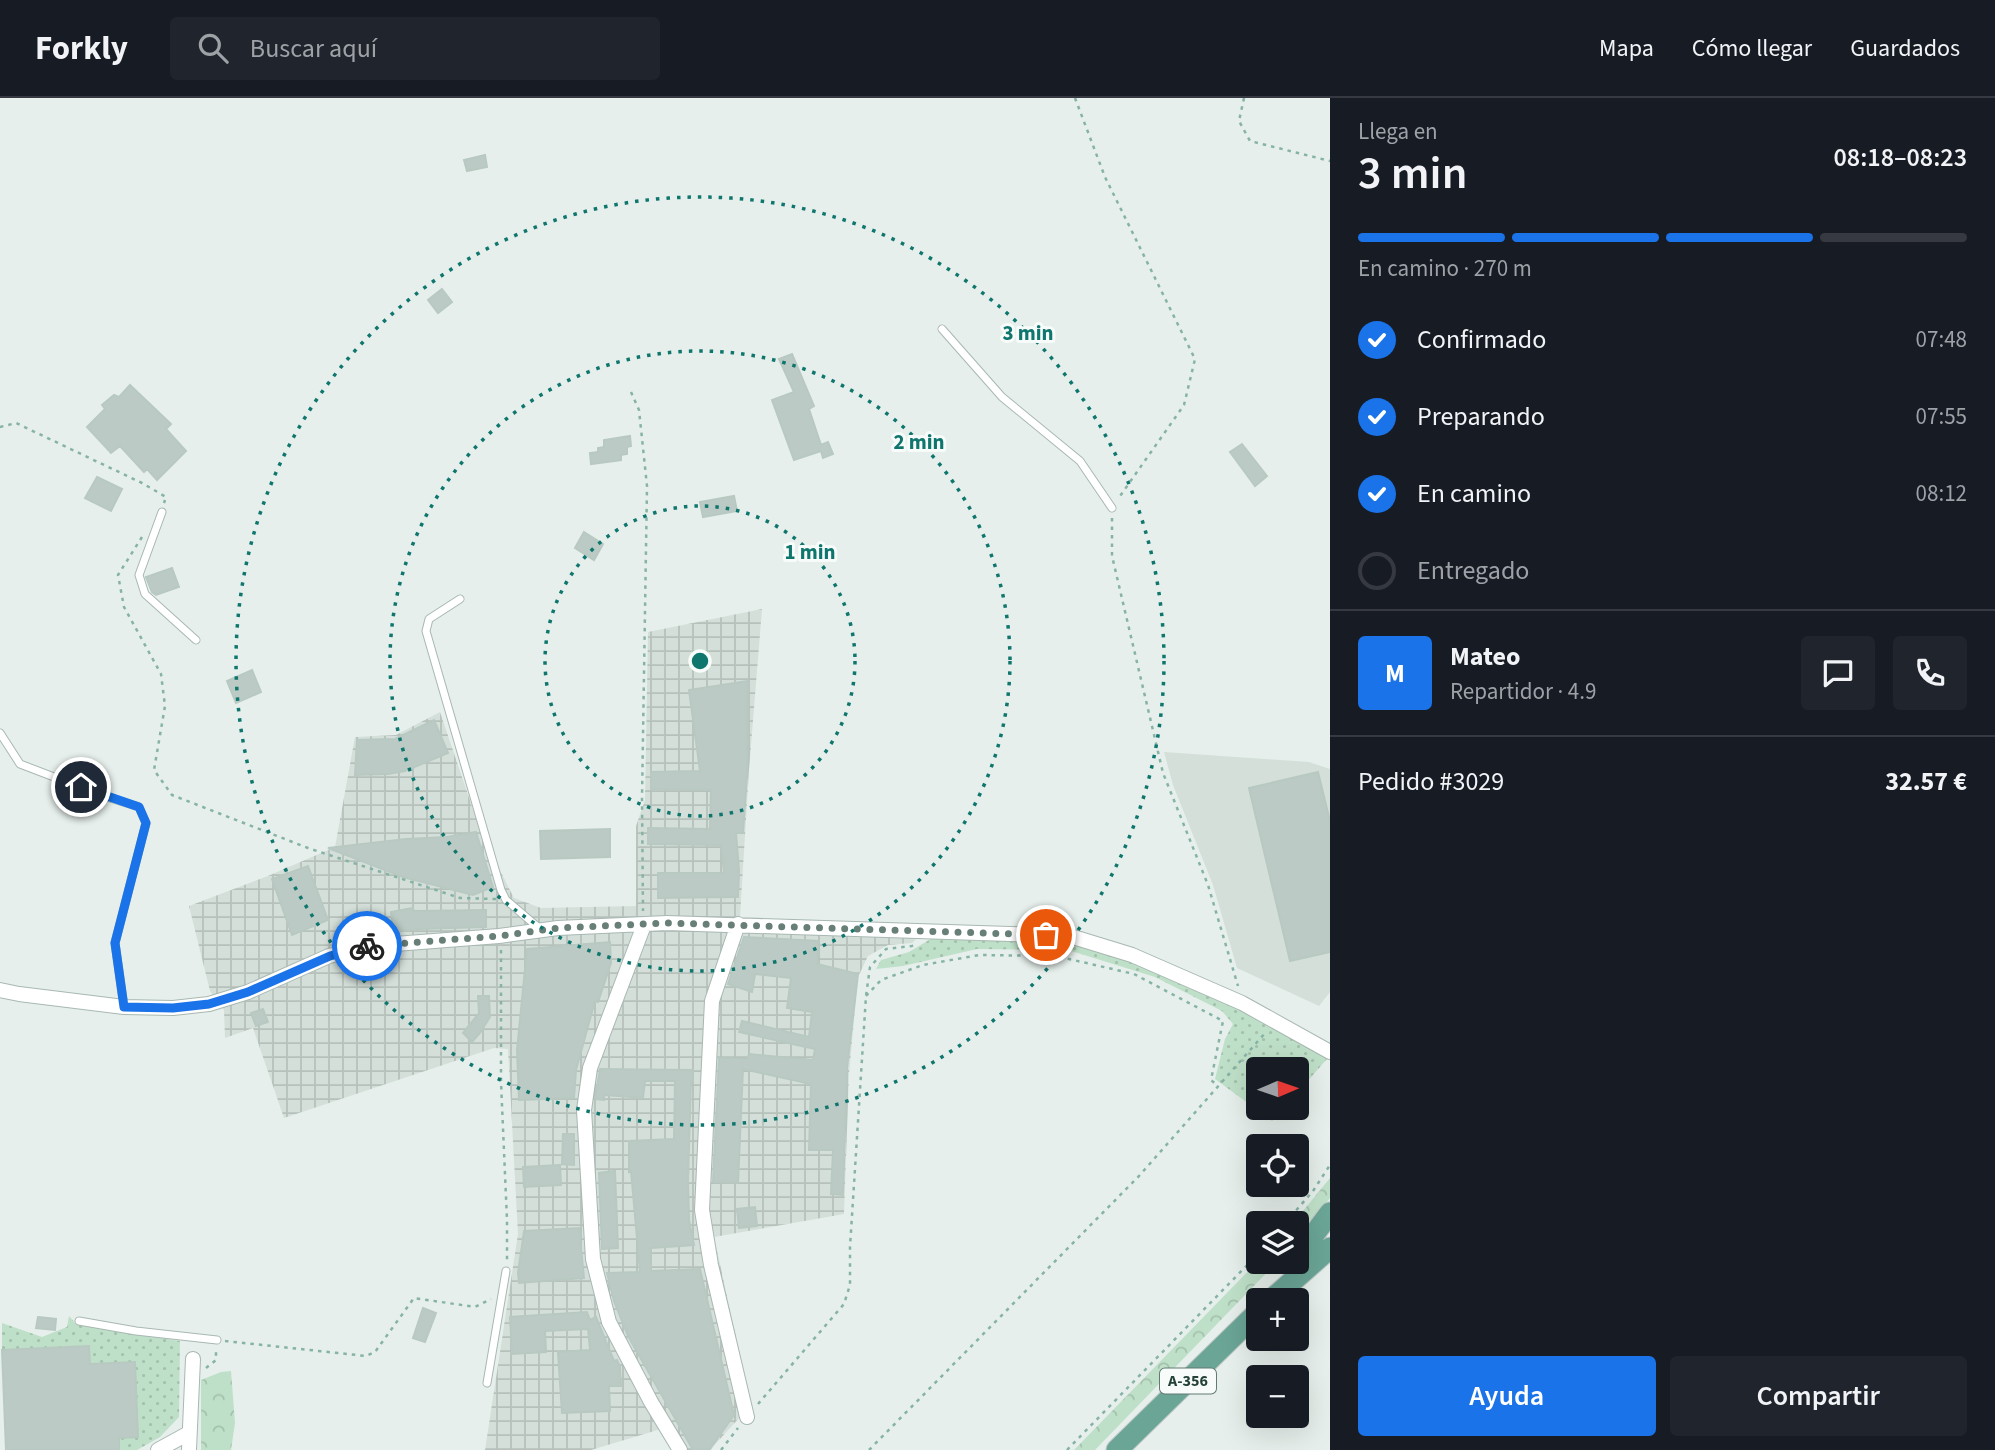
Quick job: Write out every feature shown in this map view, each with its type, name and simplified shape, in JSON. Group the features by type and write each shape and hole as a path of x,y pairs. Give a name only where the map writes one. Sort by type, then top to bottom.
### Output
{"main road":[{"path":"1309,1241 1330,1213"},
{"path":"1285,1288 1330,1248"},
{"path":"1296,1288 1330,1266"},
{"name":"A-356","path":"1117,1450 1246,1323"}],"street":[{"path":"0,990 19,995 124,1007 173,1008 209,1004 248,992 330,956 369,946 541,930 667,923 1070,936 1132,955 1242,1003 1330,1052"},
{"path":"737,924 712,1001 702,1210 710,1265 747,1417"},
{"path":"644,925 590,1068 584,1110 593,1259 609,1322 680,1450"},
{"path":"189,1450 193,1359"},
{"path":"158,1450 189,1433"}],"lane":[{"path":"942,329 1002,397 1080,461 1112,508"},
{"path":"162,512 139,576 145,594 196,640"},
{"path":"460,599 429,620 426,631 501,890 506,900 541,930"},
{"path":"0,733 20,764 139,807 146,823 115,943 124,1007"},
{"path":"487,1383 506,1271"},
{"path":"79,1321 216,1340"}],"path":[{"path":"1075,98 1105,177 1195,359 1184,405 1112,508 1112,556 1163,773 1208,885 1242,1003"},
{"path":"1244,98 1239,121 1250,141 1330,161"},
{"path":"631,392 639,410 647,486 642,799 644,925"},
{"path":"0,427 16,424 142,483 166,497 162,512"},
{"path":"145,533 118,575 124,607 161,674 165,706 154,770 172,796 308,848 460,898 506,900"},
{"path":"721,1450 844,1304 850,1285 850,1247 870,967 886,949 912,946 924,939 928,930"},
{"path":"192,1379 216,1360 216,1340 366,1356 375,1352 414,1298 475,1307 491,1300 506,1271 507,1220 501,1082 503,958 499,936"},
{"path":"866,996 881,980 923,965 979,955 1056,956 1134,974 1223,1021 1211,1080 1218,1086"},
{"path":"869,1450 1139,1176 1276,1022"},
{"path":"1295,1211 1313,1191 1330,1165"},
{"path":"1067,1450 1246,1266"}],"shaded area":[{"path":"762,609 739,933 919,936 912,943 888,945 868,956 858,977 849,1074 844,1214 714,1237 751,1405 710,1450 686,1450 671,1426 591,1450 485,1450 518,1234 508,1049 494,1048 284,1118 253,1028 225,1038 224,1010 210,991 189,906 335,847 355,737 396,735 440,712 481,833 514,898 541,908 636,906 636,826 645,800 648,632"},
{"path":"1164,752 1309,762 1330,769 1330,992 1319,1006 1237,968 1213,885 1173,785"}],"green space":[{"path":"939,934 1070,942 1161,972 1250,1013 1327,1059 1309,1079 1309,1057 1246,1057 1246,1102 1215,1079 1225,1039 1233,1024 1222,1011 1155,977 1068,950 977,949 903,966 876,969 881,960 909,952"},
{"path":"1330,1178 1330,1198 1309,1226 1309,1211 1303,1211"},
{"path":"1246,1273 1265,1274 1252,1288 1246,1288 1246,1294 1095,1450 1074,1450"},
{"path":"69,1316 76,1324 180,1341 179,1417 160,1437 137,1450 119,1450 119,1438 138,1437 135,1362 90,1364 89,1346 2,1350 2,1323 42,1337 67,1327"},
{"path":"231,1371 235,1423 231,1450 201,1450 201,1380"}],"building":[{"path":"485,155 487,167 467,171 464,160"},
{"path":"442,289 452,302 438,313 428,300"},
{"path":"792,354 814,406 809,409 821,445 828,442 833,454 823,458 821,451 794,460 772,400 794,392 779,359"},
{"path":"130,385 171,424 166,429 186,451 157,480 147,469 144,472 120,446 111,453 87,427 105,409 102,405 114,395 119,397"},
{"path":"630,436 631,446 627,447 627,454 621,455 621,460 591,464 590,453 598,452 598,448 604,447 604,440"},
{"path":"1242,444 1267,476 1255,486 1230,452"},
{"path":"97,477 122,489 111,511 85,498"},
{"path":"734,496 737,511 703,517 700,502"},
{"path":"584,532 603,544 594,560 575,548"},
{"path":"172,568 179,587 156,595 146,577"},
{"path":"252,670 261,692 236,703 227,681"},
{"path":"748,681 743,833 736,833 738,897 658,898 658,873 724,873 721,845 648,844 648,828 710,829 711,790 651,789 651,772 700,771 689,690"},
{"path":"434,720 448,753 405,771 355,775 357,740 395,739"},
{"path":"1318,772 1330,821 1330,952 1290,961 1249,788"},
{"path":"610,829 610,857 541,859 540,831"},
{"path":"476,832 493,887 473,895 403,877 328,848 447,837"},
{"path":"308,866 328,920 292,935 272,879"},
{"path":"413,908 414,911 486,910 486,927 418,929 389,933 387,923 392,922 391,912"},
{"path":"744,937 819,941 817,964 858,974 847,1068 843,1195 831,1194 833,1150 809,1150 811,1084 743,1069 738,1183 713,1182 719,1058 747,1059 749,1054 813,1060 815,1049 739,1032 742,1021 809,1037 812,1012 787,1008 791,978 755,974 752,992 728,984"},
{"path":"610,942 611,963 598,1002 595,1001 576,1070 574,1098 519,1100 517,1050 527,949"},
{"path":"478,996 489,996 490,1017 472,1042 463,1033 479,1013"},
{"path":"263,1009 268,1022 256,1026 251,1013"},
{"path":"600,1069 693,1070 688,1181 689,1220 694,1245 651,1248 651,1271 700,1269 734,1415 710,1449 693,1450 628,1336 614,1301 607,1273 640,1272 631,1171 629,1172 629,1141 674,1139 675,1081 645,1081 643,1098 604,1095 604,1100 595,1099"},
{"path":"563,1134 574,1134 574,1165 562,1164"},
{"path":"560,1165 561,1185 524,1187 523,1167"},
{"path":"615,1171 618,1248 602,1249 599,1173"},
{"path":"755,1207 757,1226 739,1228 737,1209"},
{"path":"579,1228 584,1278 519,1283 524,1231"},
{"path":"423,1308 436,1313 425,1342 413,1338"},
{"path":"587,1312 590,1320 596,1317 614,1361 617,1360 621,1386 609,1386 610,1411 562,1413 558,1352 590,1350 588,1329 545,1331 546,1352 512,1354 510,1317"},
{"path":"38,1317 56,1319 55,1330 36,1328"},
{"path":"89,1346 90,1364 135,1362 138,1437 119,1438 119,1450 6,1450 2,1350"}],"way so far":[{"path":"367,946 499,936 558,928 667,923 1046,935"}],"route":[{"path":"81,787 139,807 146,823 115,943 124,1007 173,1008 209,1004 248,992 330,956 367,946"}]}
